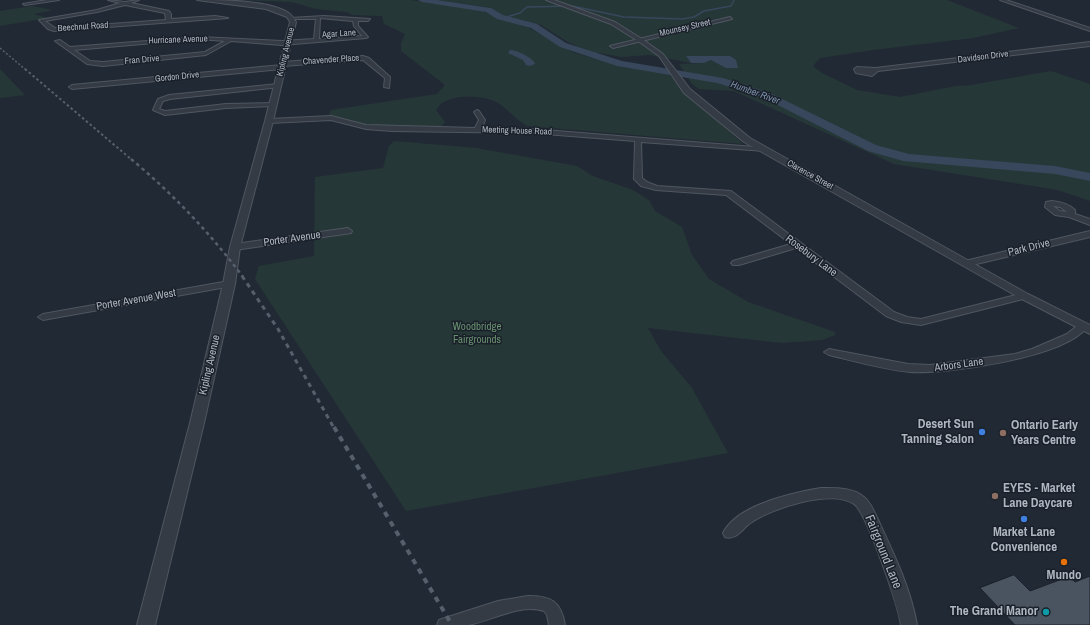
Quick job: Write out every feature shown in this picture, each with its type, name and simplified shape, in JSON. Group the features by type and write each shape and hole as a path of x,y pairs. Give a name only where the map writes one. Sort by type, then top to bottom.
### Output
{"street":[{"path":"25,4 57,0"},
{"path":"110,0 167,12 169,14 168,21"},
{"name":"Beechnut Road","path":"137,0 97,11 41,20 54,30 226,18"},
{"name":"Kipling Avenue","path":"146,625 197,424 229,284 235,247 269,121 293,22 292,18 282,12 262,6 200,0"},
{"name":"Clarence Street","path":"549,0 607,21 639,39 661,55 687,92 747,140 968,263 1024,296 1086,329"},
{"path":"1002,0 1090,30"},
{"path":"292,18 318,17 368,20"},
{"path":"318,17 316,38 366,37"},
{"name":"Mounsey Street","path":"613,46 730,18"},
{"path":"355,20 356,26 370,42"},
{"name":"Agar Lane","path":"316,38 361,32"},
{"name":"Hurricane Avenue","path":"68,48 199,38 229,41 289,43 316,38"},
{"name":"Fran Drive","path":"58,41 89,63 103,64 206,53 229,41"},
{"name":"Davidson Drive","path":"876,70 1090,44"},
{"name":"Chavender Place","path":"283,66 363,58 367,59 388,78 387,87"},
{"name":"Gordon Drive","path":"72,87 283,66"},
{"name":"Kipling Avenue","path":"273,104 229,106 165,113 156,110 160,100 171,96 278,86"},
{"path":"477,112 482,120 478,130"},
{"name":"Meeting House Road","path":"269,121 331,118 366,127 532,131 765,149"},
{"name":"Rosebury Lane","path":"638,140 638,178 644,184 656,188 728,193 890,314 905,320 921,322 1024,296"},
{"path":"1071,215 1090,222"},
{"name":"Porter Avenue","path":"235,247 348,231"},
{"name":"Park Drive","path":"968,263 1090,234"},
{"path":"736,263 796,245"},
{"name":"Porter Avenue West","path":"43,317 229,284"},
{"name":"Arbors Lane","path":"829,352 908,368 930,369 1015,357 1036,351 1086,329"},
{"name":"Fairground Lane","path":"730,534 746,518 784,502 825,493 844,493 852,496 860,501 865,507 876,531 905,607 909,625"},
{"path":"445,625 520,603 540,602 550,606 554,613 557,625"}],"green space":[{"path":"240,0 410,0 480,9 493,16 522,24 572,52 623,67 669,74 685,91 743,144 527,126 500,104 485,98 466,96 448,100 441,104 436,110 445,122 438,130 372,128 328,117 331,110 437,94 445,85 401,51 401,43 405,34 384,24 382,16 352,15 347,12 316,9 292,2"},
{"path":"435,0 947,0 1019,28 973,38 820,58 813,66 822,73 857,90 900,97 956,86 971,85 1051,71 1090,84 1090,201 1058,190 894,164 734,91 699,89 692,84 679,64 704,63 711,60 686,56 691,63 649,55 621,57 599,53 595,54 568,42 541,25 505,17 493,9 486,7"},
{"path":"32,6 53,10 34,14 47,18 0,26 0,11"},
{"path":"0,69 25,95 0,98"},
{"name":"Woodbridge Fairgrounds","path":"394,141 476,148 577,166 593,176 633,190 649,200 655,211 682,227 692,255 709,279 748,302 835,332 835,335 822,340 782,343 648,328 661,351 692,388 728,453 406,511 255,279 259,266 314,256 315,177 383,168 389,146"}],"water":[{"path":"510,50 516,51 532,59 535,64 530,66 526,65 523,60 508,53"},
{"path":"686,56 730,56 736,60 738,68 726,68 711,60 704,63 691,63"}],"building":[{"name":"The Grand Manor","path":"1014,575 1030,591 1070,576 1075,582 1090,576 1090,625 1015,625 980,588"}],"waterway":[{"name":"Humber River","path":"422,0 488,10 500,17 534,26 563,45 620,64 719,80 766,95 872,148 908,158 1055,170 1090,177"},
{"path":"503,18 520,13 527,7 572,6 624,17 682,19 694,17 704,11 731,6 734,0"}],"railway":[{"path":"0,48 26,70"},
{"path":"25,69 132,160"},
{"path":"131,159 162,186 190,215 243,277"},
{"path":"242,276 278,329 334,428"},
{"path":"334,427 452,625"}],"place":[{"name":"Desert Sun Tanning Salon","path":"982,432"},
{"name":"Ontario Early Years Centre","path":"1003,433"},
{"name":"EYES - Market Lane Daycare","path":"995,496"},
{"name":"Market Lane Convenience","path":"1024,519"},
{"name":"Mundo","path":"1064,562"},
{"name":"The Grand Manor","path":"1046,612"}]}
